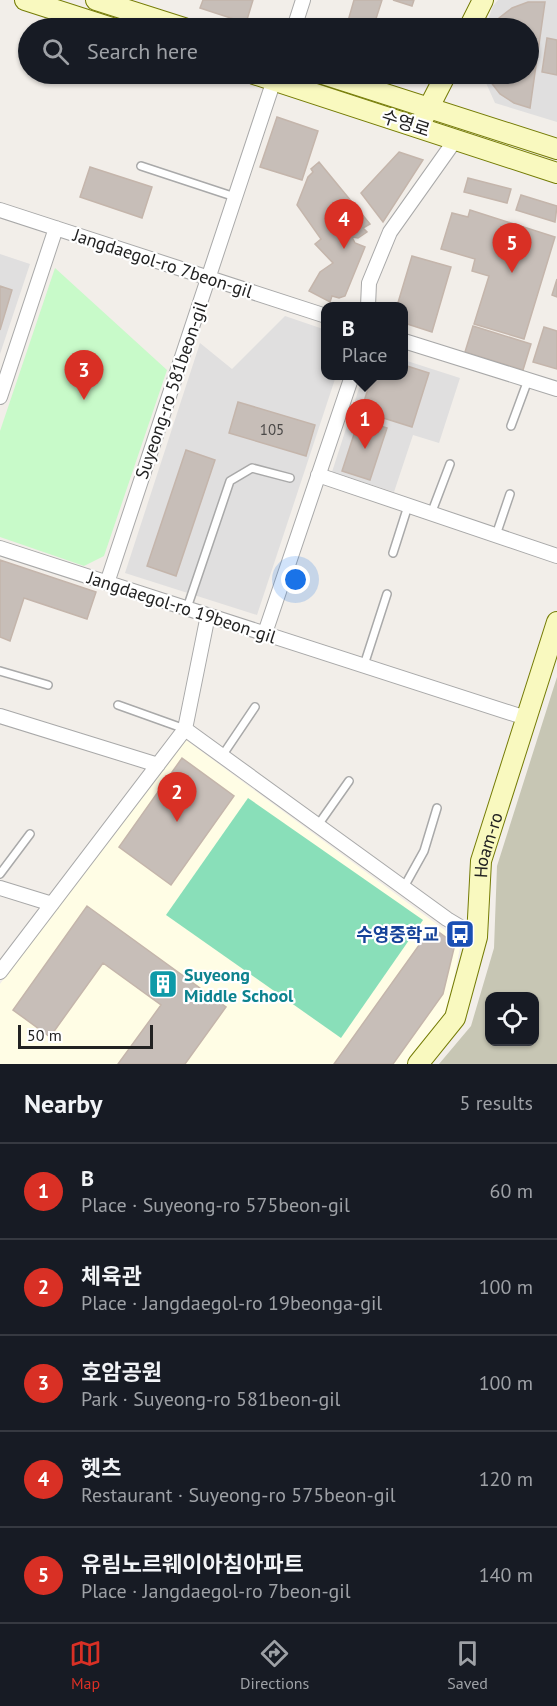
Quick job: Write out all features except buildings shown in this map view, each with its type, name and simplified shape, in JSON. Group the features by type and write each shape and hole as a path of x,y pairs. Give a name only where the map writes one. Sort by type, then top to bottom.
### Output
{"main road":[{"path":"25,0 81,18"},
{"path":"96,0 121,4 158,18"},
{"path":"474,18 483,0"},
{"name":"수영로","path":"286,84 557,173"},
{"path":"353,84 557,149"},
{"path":"419,128 441,84"},
{"name":"Hoam-ro","path":"418,1064 455,1018 477,937 481,861 557,622"}],"street":[{"path":"297,18 303,0"},
{"name":"Suyeong-ro 581beon-gil","path":"107,583 273,84"},
{"path":"368,302 369,283 390,232 456,139"},
{"name":"Jangdaegol-ro 7beon-gil","path":"0,210 321,314"},
{"path":"0,397 56,228"},
{"path":"408,342 557,388"},
{"path":"265,633 350,380"},
{"path":"318,475 557,556"},
{"name":"Jangdaegol-ro 19beon-gil","path":"0,548 526,718"},
{"path":"0,972 185,729 208,615"},
{"path":"0,716 158,765"},
{"path":"185,729 447,919 477,937"},
{"path":"0,888 52,904"}],"lane":[{"path":"141,166 236,197"},
{"path":"511,426 528,380"},
{"path":"431,514 450,464"},
{"path":"187,608 230,482 252,468 290,478"},
{"path":"496,536 510,494"},
{"path":"393,553 408,506"},
{"path":"364,665 387,594"},
{"path":"0,671 48,685"},
{"path":"118,705 185,729"},
{"path":"222,756 255,707"},
{"path":"318,825 349,781"},
{"path":"404,887 424,851 437,808"},
{"path":"0,874 30,834"}],"shaded area":[{"path":"498,0 557,0 557,122 495,103 486,84 539,84 539,18 489,18"},
{"path":"0,254 30,264 0,354"},
{"path":"285,316 321,328 321,380 335,380 257,615 125,573 200,343 232,369"},
{"path":"408,361 460,378 439,443 413,435 394,492 332,472 362,380 408,380"},
{"path":"557,677 557,1064 439,1064 471,1026 494,948 497,866"},
{"path":"186,740 461,942 447,1016 411,1064 0,1064 0,984"}],"green space":[{"path":"55,268 167,370 104,556 84,566 0,537 0,431"},
{"path":"248,798 423,920 341,1038 166,915"}],"place":[{"name":"헷츠","path":"344,249"},
{"name":"유림노르웨이아침아파트","path":"512,273"},
{"name":"호암공원","path":"84,400"},
{"name":"B","path":"365,449"},
{"name":"체육관","path":"177,822"},
{"name":"수영중학교","path":"460,934"},
{"name":"Suyeong Middle School","path":"163,984"}]}
